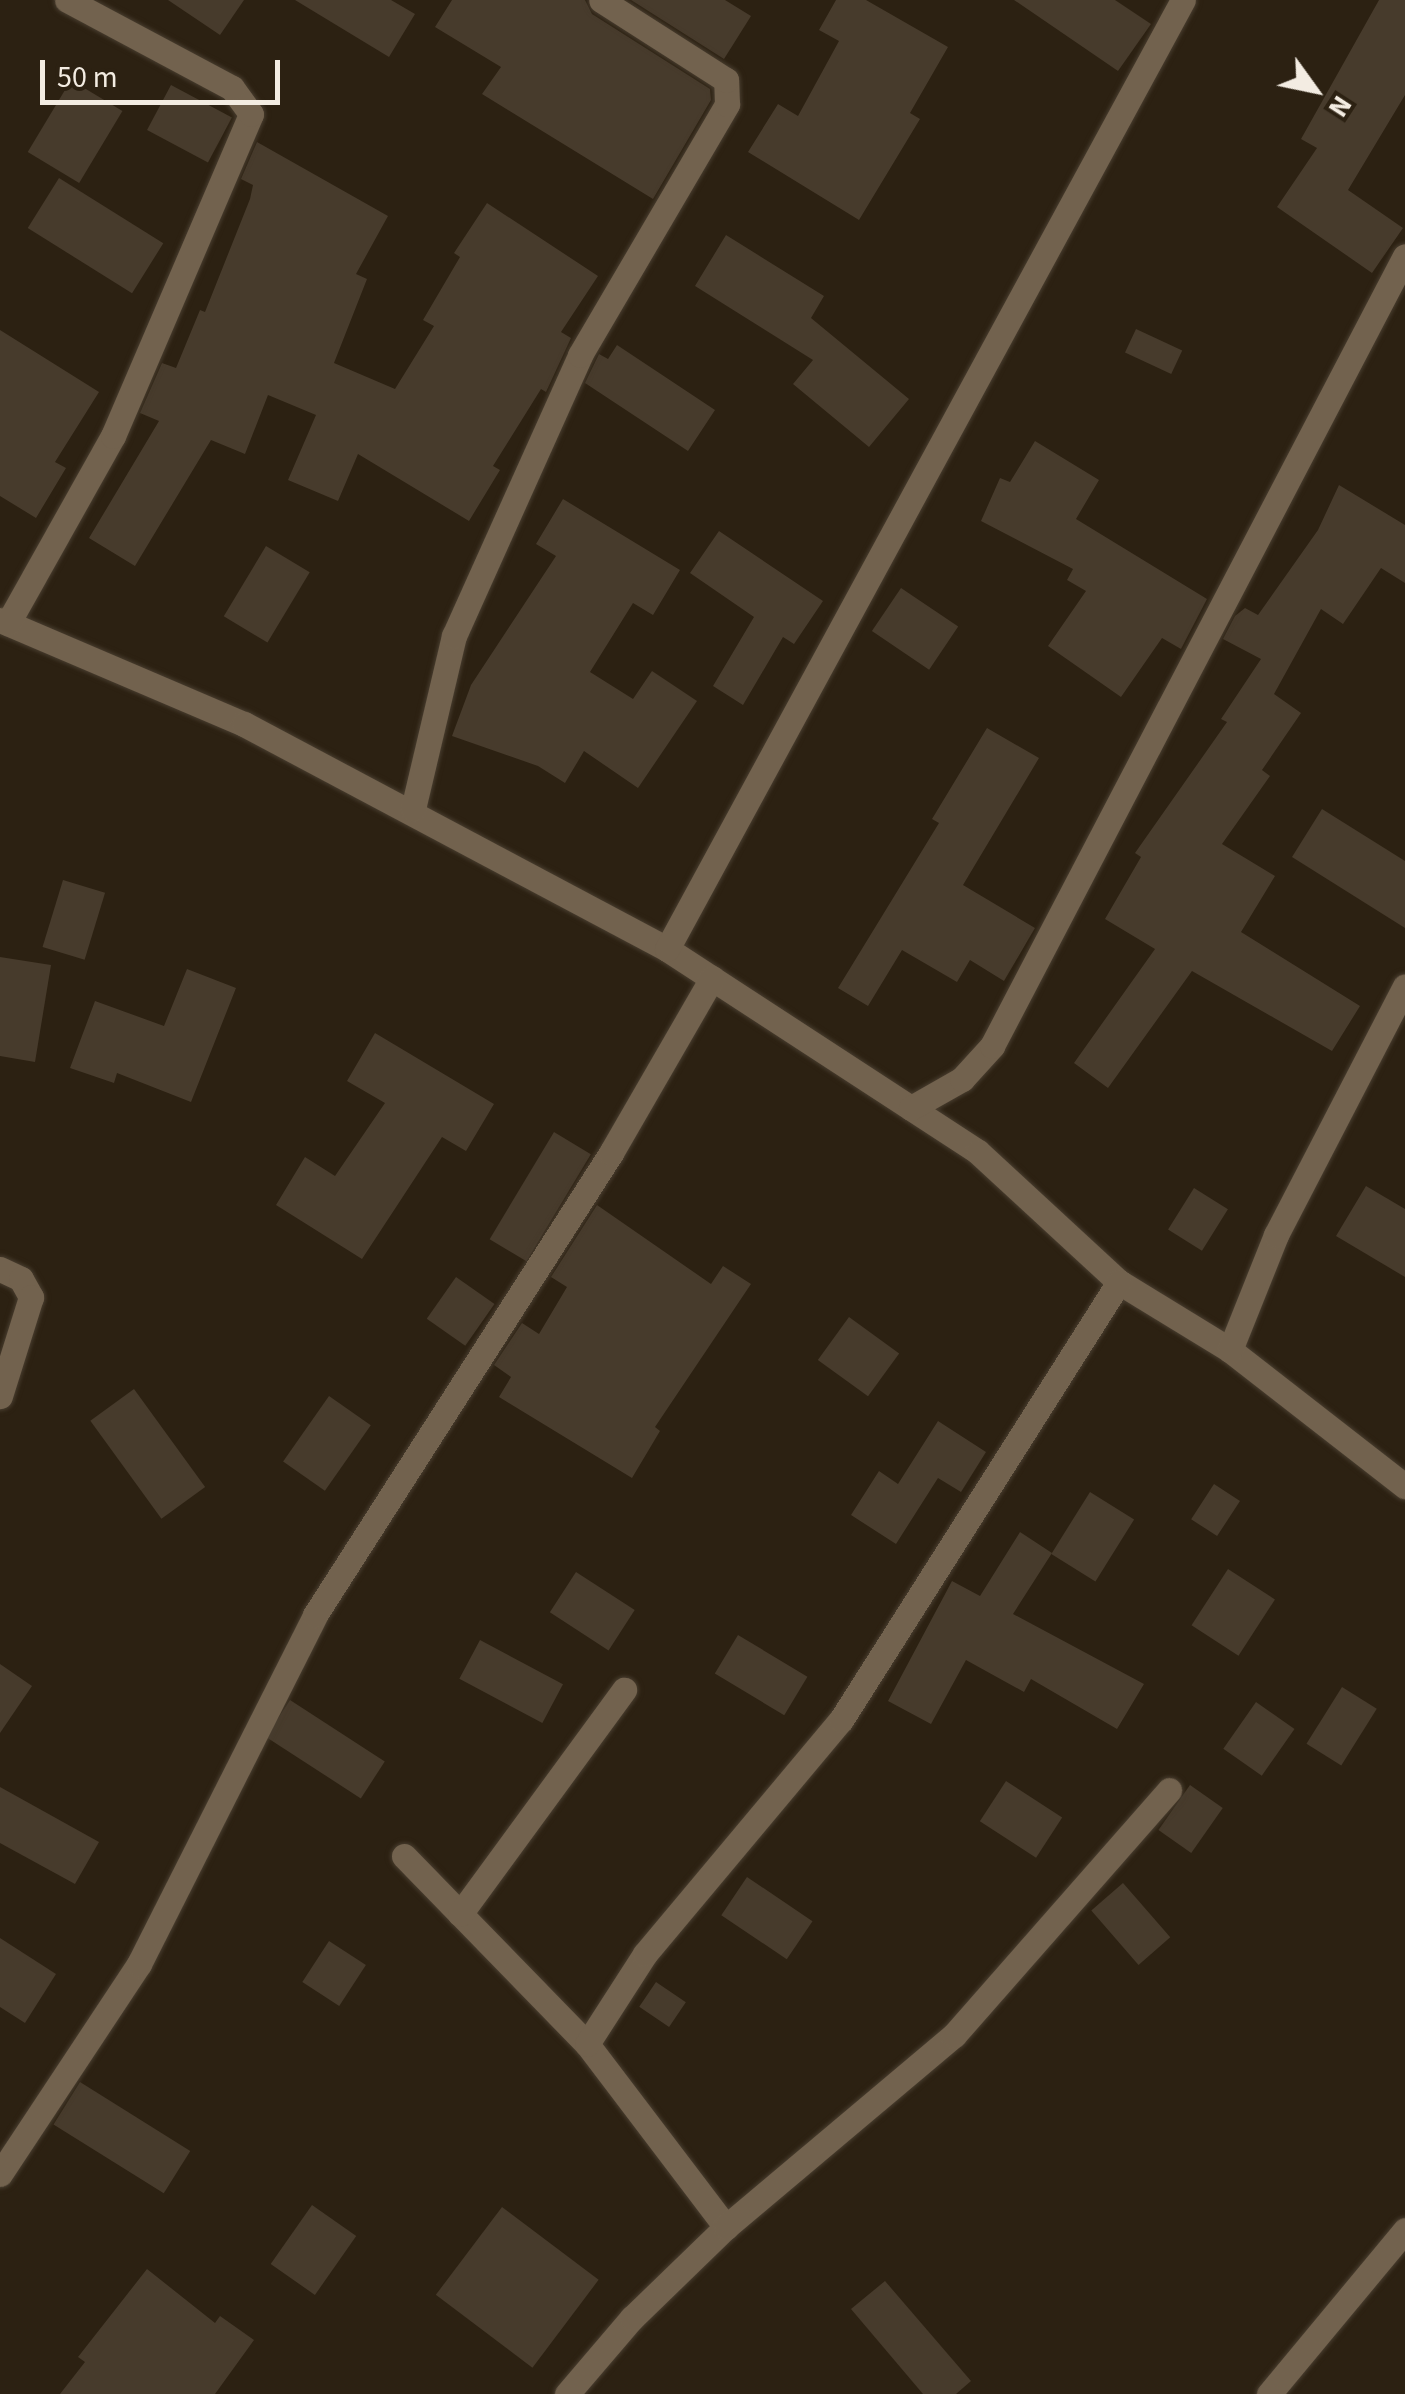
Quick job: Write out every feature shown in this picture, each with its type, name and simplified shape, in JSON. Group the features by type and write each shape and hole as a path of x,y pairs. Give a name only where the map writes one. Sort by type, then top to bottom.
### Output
{"street":[{"path":"67,0 232,88 251,114 237,158 113,436 4,621 244,724 413,809 667,948 978,1152 1120,1282 1230,1350 1405,1486"},
{"path":"413,809 454,636 580,354 727,104 726,80 600,0"},
{"path":"667,948 1183,0"},
{"path":"910,1108 962,1079 992,1046 1405,256"},
{"path":"0,2174 139,1964 315,1615 580,1202 712,978"},
{"path":"1230,1350 1276,1235 1405,986"},
{"path":"0,1269 20,1279 31,1297 0,1396"},
{"path":"587,2044 645,1954 842,1720 1120,1282"},
{"path":"460,1914 624,1690"},
{"path":"568,2394 632,2318 726,2226 954,2036 1169,1790"},
{"path":"404,1856 587,2044 726,2226"},
{"path":"1269,2394 1405,2230"}],"building":[{"path":"168,0 244,0 220,35"},
{"path":"295,0 391,0 415,14 389,57"},
{"path":"452,0 585,0 592,14 710,89 711,100 653,199 482,94 501,67 435,27"},
{"path":"631,0 725,0 751,16 724,59"},
{"path":"836,0 866,0 948,47 910,113 920,119 859,220 748,152 778,104 798,116 839,41 819,30"},
{"path":"1014,0 1115,0 1151,24 1118,71"},
{"path":"1379,0 1405,0 1405,95 1348,190 1403,228 1372,273 1277,207 1317,148 1301,139"},
{"path":"71,80 122,111 79,183 28,152"},
{"path":"171,85 232,117 208,162 147,130"},
{"path":"257,142 388,216 356,274 367,279 334,363 395,389 434,326 423,320 460,257 454,253 487,203 598,276 561,332 571,338 546,392 541,389 493,466 500,470 469,521 358,454 338,501 288,480 316,415 268,395 245,454 211,440 135,566 89,538 159,421 140,413 162,363 176,368 200,310 205,312 250,199 253,185 241,179"},
{"path":"59,178 163,243 132,293 28,228"},
{"path":"726,235 824,296 811,318 909,399 869,447 793,384 813,360 695,286"},
{"path":"1136,329 1182,351 1171,374 1125,353"},
{"path":"0,330 99,392 55,462 66,468 36,518 0,496"},
{"path":"617,345 715,410 688,451 585,383 599,354 608,359"},
{"path":"1035,441 1099,480 1076,519 1207,599 1181,649 1162,638 1121,697 1048,646 1086,591 1067,580 1073,569 981,521 1000,478 1010,482"},
{"path":"1339,485 1405,525 1405,583 1381,568 1343,624 1321,609 1274,694 1301,713 1262,770 1270,776 1222,844 1275,876 1241,932 1360,1006 1332,1051 1192,971 1108,1088 1074,1063 1155,949 1105,919 1141,857 1135,853 1227,722 1221,719 1261,659 1223,639 1235,616 1245,608 1258,615 1318,530"},
{"path":"563,499 680,570 653,615 633,603 590,672 633,699 652,671 697,701 638,788 584,751 565,783 538,766 452,736 471,685 556,556 536,544"},
{"path":"719,531 823,601 794,644 783,637 743,705 713,686 754,617 690,573"},
{"path":"266,546 310,572 267,643 224,616"},
{"path":"901,588 958,627 929,670 872,631"},
{"path":"987,728 1039,758 963,885 1035,928 1004,981 970,960 957,982 902,950 868,1006 838,988 939,823 932,819"},
{"path":"1322,809 1405,861 1405,928 1292,857"},
{"path":"63,880 105,893 85,960 43,947"},
{"path":"0,957 51,965 35,1062 0,1056"},
{"path":"187,969 236,988 191,1102 117,1073 114,1083 70,1068 95,1001 164,1026"},
{"path":"375,1033 494,1104 466,1151 442,1137 362,1259 276,1205 305,1157 335,1176 385,1103 347,1081"},
{"path":"554,1132 591,1154 526,1261 490,1239"},
{"path":"1366,1186 1405,1209 1405,1277 1336,1236"},
{"path":"1194,1188 1228,1209 1202,1251 1168,1230"},
{"path":"597,1205 711,1284 723,1266 751,1284 655,1427 660,1431 632,1478 499,1397 511,1377 494,1365 522,1323 539,1334 567,1287 551,1277"},
{"path":"456,1277 495,1304 465,1346 427,1319"},
{"path":"849,1317 899,1353 868,1396 818,1360"},
{"path":"134,1389 205,1487 161,1519 90,1421"},
{"path":"329,1396 371,1425 325,1491 283,1462"},
{"path":"938,1421 986,1452 961,1492 938,1478 896,1544 851,1515 879,1471 898,1484"},
{"path":"1214,1484 1240,1501 1217,1536 1191,1519"},
{"path":"1090,1492 1134,1520 1095,1581 1051,1554"},
{"path":"1020,1532 1052,1553 1013,1614 1144,1684 1117,1729 1031,1679 1024,1692 966,1660 931,1724 888,1701 952,1581 980,1596"},
{"path":"1228,1569 1275,1599 1238,1656 1192,1625"},
{"path":"576,1572 635,1610 609,1650 550,1612"},
{"path":"738,1635 807,1677 784,1715 715,1674"},
{"path":"480,1640 563,1684 542,1723 459,1679"},
{"path":"0,1664 32,1686 0,1733"},
{"path":"1342,1687 1377,1709 1341,1766 1306,1744"},
{"path":"290,1700 385,1762 361,1798 266,1737"},
{"path":"1256,1702 1295,1729 1262,1776 1223,1749"},
{"path":"1006,1781 1062,1817 1036,1858 980,1821"},
{"path":"1190,1785 1223,1808 1191,1853 1158,1830"},
{"path":"0,1787 99,1842 75,1884 0,1843"},
{"path":"747,1877 812,1921 787,1959 721,1915"},
{"path":"1123,1883 1170,1937 1139,1965 1091,1911"},
{"path":"0,1938 56,1974 25,2023 0,2007"},
{"path":"329,1941 366,1965 339,2006 302,1982"},
{"path":"656,1982 686,2002 669,2027 639,2007"},
{"path":"80,2082 190,2151 164,2193 54,2124"},
{"path":"312,2205 356,2236 315,2295 271,2264"},
{"path":"502,2207 599,2280 532,2368 436,2295"},
{"path":"147,2269 215,2323 220,2316 254,2340 215,2394 60,2394 85,2362 78,2357"},
{"path":"885,2281 971,2381 956,2394 923,2394 851,2309"}]}
